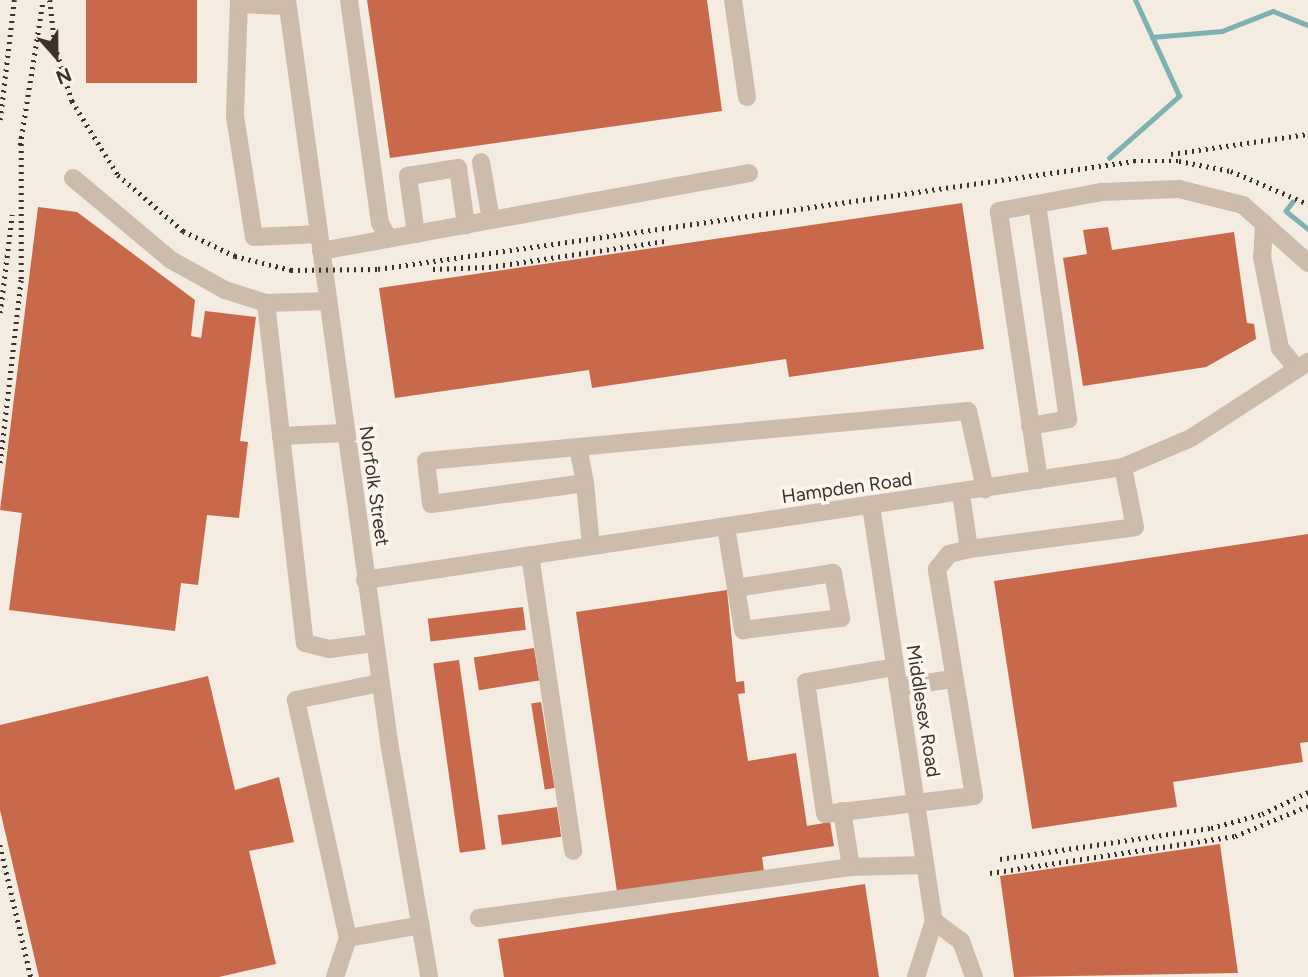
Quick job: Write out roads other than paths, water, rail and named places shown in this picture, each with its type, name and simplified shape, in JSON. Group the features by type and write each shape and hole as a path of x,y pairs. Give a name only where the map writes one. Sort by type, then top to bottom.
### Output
{"street":[{"path":"349,0 380,223 389,239"},
{"path":"733,0 747,97"},
{"path":"287,3 239,2 235,116 254,237 320,242 389,239 749,173"},
{"name":"Norfolk Street","path":"287,3 374,643 429,977"},
{"path":"481,162 491,220"},
{"path":"416,234 408,176 458,168 466,225"},
{"path":"72,178 171,260 225,290 265,303 328,301"},
{"path":"1039,480 999,211 1102,192 1179,189 1243,205 1308,263"},
{"path":"1030,426 1068,419 1037,204"},
{"path":"1264,223 1262,257 1280,348 1303,366"},
{"path":"265,303 305,643 329,649 374,643"},
{"name":"Hampden Road","path":"365,580 1123,467 1191,438 1303,366"},
{"path":"585,483 431,504 426,461 968,411 985,489"},
{"path":"281,436 345,433"},
{"path":"578,447 585,483 591,546"},
{"path":"895,667 806,682 825,814 974,796 937,569 950,554 969,549 1135,527 1123,467"},
{"path":"961,493 969,549"},
{"name":"Middlesex Road","path":"871,506 934,921"},
{"path":"726,527 736,588 743,630 841,618 833,573 736,588"},
{"path":"530,555 573,852"},
{"path":"898,687 953,678"},
{"path":"335,977 348,938 296,701 380,683"},
{"path":"842,811 851,867"},
{"path":"479,918 851,867 925,865"},
{"path":"916,977 934,921 961,940 974,977"},
{"path":"348,938 421,925"}],"waterway":[{"path":"1109,158 1179,96 1135,0"},
{"path":"1152,37 1222,31 1273,11 1308,25"},
{"path":"1293,202 1286,211 1308,229"}],"railway":[{"path":"0,120 14,0"},
{"path":"20,145 43,0"},
{"path":"50,0 55,46 72,101 118,175 183,231 235,256 291,270 378,269 1134,161 1179,161 1231,171 1308,204"},
{"path":"1171,154 1308,134"},
{"path":"0,463 21,279 21,136"},
{"path":"0,313 12,215"},
{"path":"433,269 489,267 666,241"},
{"path":"1000,859 1211,828 1262,814 1308,792"},
{"path":"990,873 1235,836 1308,806"},
{"path":"0,845 31,977"}]}
